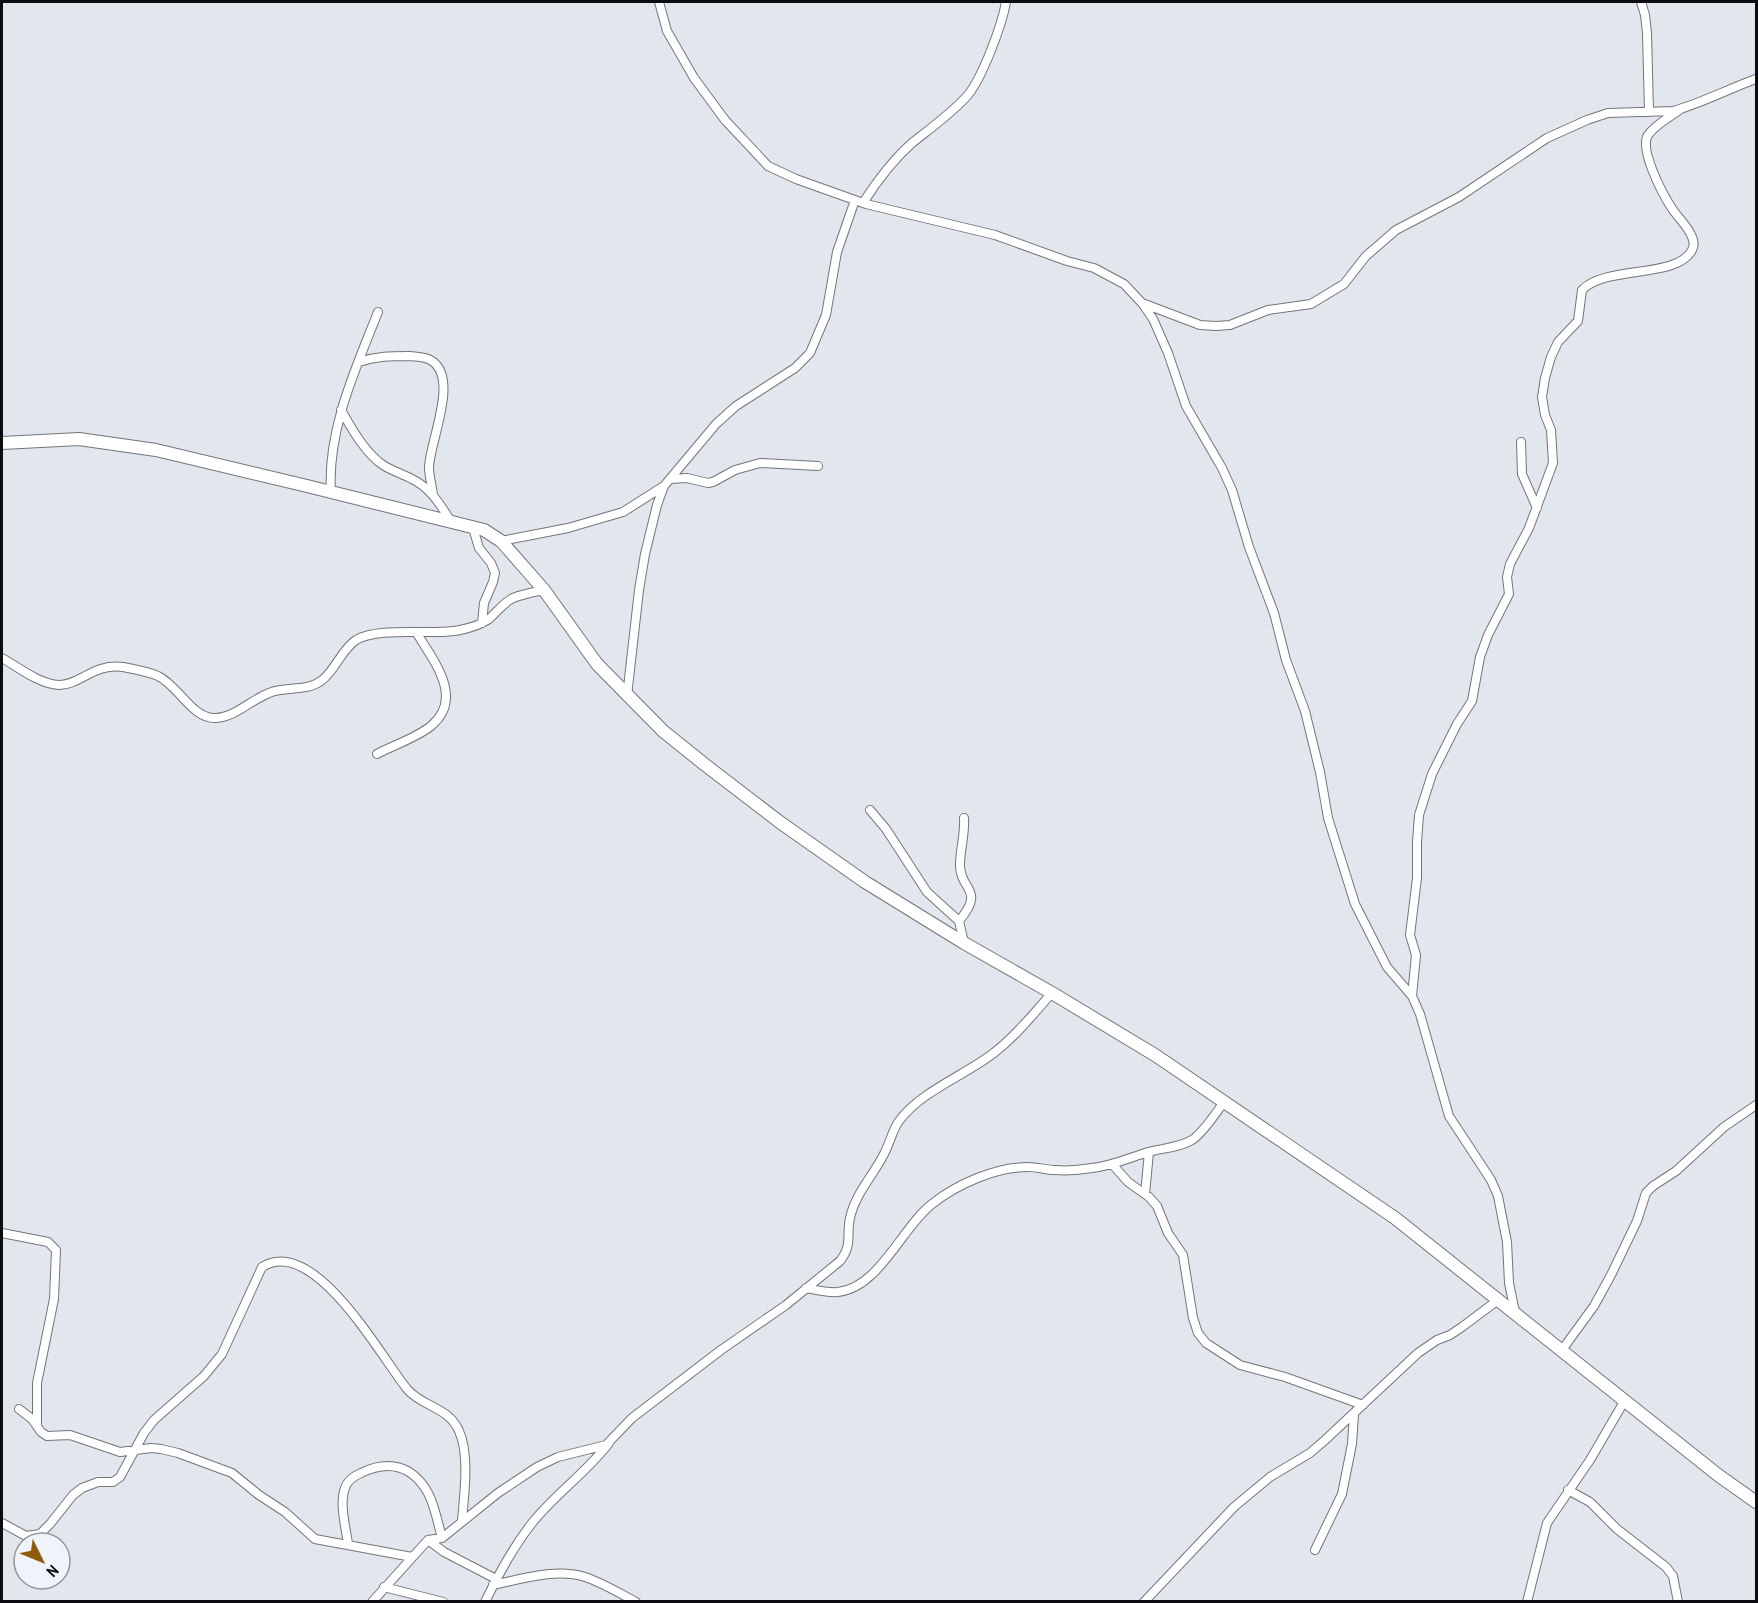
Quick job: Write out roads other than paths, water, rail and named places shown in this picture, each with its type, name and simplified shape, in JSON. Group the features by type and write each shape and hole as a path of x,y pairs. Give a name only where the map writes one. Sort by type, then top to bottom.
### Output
{"street":[{"path":"659,2 667,31 693,78 725,120 752,150 776,171 859,202 995,235 1067,261 1094,268 1124,284 1142,303 1153,320 1168,353 1186,406 1232,490 1249,547 1274,613 1286,660 1305,711 1320,772 1328,818 1355,904 1387,967 1412,996 1420,1014 1449,1116 1491,1180 1498,1196 1507,1242 1509,1283 1515,1312"},
{"path":"501,542 568,528 623,512 667,483 716,424 736,406 795,368 810,353 826,315 837,252 859,202 910,145 956,106 973,87 1003,16 1006,2"},
{"path":"1641,2 1647,33 1649,112"},
{"path":"1142,303 1200,325 1216,326 1230,325 1268,310 1311,304 1344,284 1366,256 1396,230 1459,197 1547,138 1608,113 1681,109 1701,103 1756,79"},
{"path":"1412,996 1416,955 1410,935 1417,878 1419,815 1432,774 1457,724 1472,701 1480,657 1488,635 1509,594 1510,564 1537,508 1553,463 1551,429 1545,416 1542,397 1551,357 1558,342 1578,321 1581,311 1579,298 1582,290 1594,282 1616,275 1674,264 1692,250 1691,235 1671,207 1662,189 1646,154 1645,143 1648,135 1656,126 1681,109"},
{"path":"331,492 331,471 341,410 378,312"},
{"path":"359,362 376,357 423,357 438,367 443,383 442,402 429,468 433,495"},
{"path":"341,410 372,455 382,465 422,484 433,495 452,523"},
{"path":"2,443 79,439 156,450 484,530 501,542 544,590 597,664 627,696 696,758 790,830 865,882 1155,1055 1395,1218 1718,1475 1756,1502"},
{"path":"1521,442 1522,474 1537,508"},
{"path":"667,483 687,478 713,482 735,470 760,463 818,466"},
{"path":"627,696 645,554 654,514 667,483"},
{"path":"473,528 479,548 491,562 495,573 494,582 484,603 482,622"},
{"path":"2,658 41,680 59,685 74,681 94,670 111,667 123,667 158,676 177,689 195,710 205,716 215,718 240,710 269,693 315,684 330,672 347,648 357,639 416,632 456,631 474,627 513,599 544,590"},
{"path":"377,754 430,726 440,716 446,704 447,694 443,678 416,632"},
{"path":"870,810 886,829 927,892 959,921 963,929 964,943"},
{"path":"959,921 966,913 971,899 971,893 960,867 964,818"},
{"path":"372,1602 428,1540 442,1538 498,1493 537,1467 558,1457 606,1445 632,1418 721,1350 786,1305 840,1261 849,1244 849,1219 855,1202 884,1154 898,1122 915,1104 996,1051 1052,993"},
{"path":"806,1288 837,1293 859,1284 885,1259 922,1211 958,1187 1017,1167 1040,1167 1063,1171 1113,1166 1149,1152 1185,1144 1195,1138 1224,1102"},
{"path":"1562,1350 1594,1306 1611,1275 1637,1221 1646,1193 1676,1171 1724,1127 1756,1105"},
{"path":"1146,1194 1149,1152"},
{"path":"1113,1166 1157,1206 1168,1233 1183,1255 1193,1318 1198,1333 1206,1344 1240,1365 1285,1377 1363,1405"},
{"path":"2,1233 48,1242 56,1250 54,1299 37,1383 37,1426"},
{"path":"2,1523 26,1536 40,1534 73,1495 82,1488 98,1482 113,1482 120,1477 132,1452 154,1420 204,1376 222,1354 262,1267 277,1261 285,1261 306,1269 330,1287 414,1397 444,1412 454,1421 460,1432 465,1473 462,1521"},
{"path":"1144,1602 1234,1507 1270,1477 1310,1453 1354,1415 1418,1353 1437,1340 1450,1335 1498,1300"},
{"path":"1527,1602 1546,1523 1590,1460 1625,1400"},
{"path":"19,1409 27,1414 47,1436 70,1435 113,1451 161,1449 220,1468 247,1484 285,1512 315,1539 412,1557"},
{"path":"1315,1550 1342,1494 1354,1415"},
{"path":"484,1602 532,1523 595,1461 613,1438"},
{"path":"348,1544 343,1498 345,1487 359,1474 386,1465 398,1466 409,1472 429,1494 442,1538"},
{"path":"1568,1490 1590,1502 1617,1530 1666,1568 1673,1576 1678,1602"},
{"path":"428,1540 495,1582 544,1575 582,1576 599,1582 636,1602"},
{"path":"384,1587 443,1602"}]}
